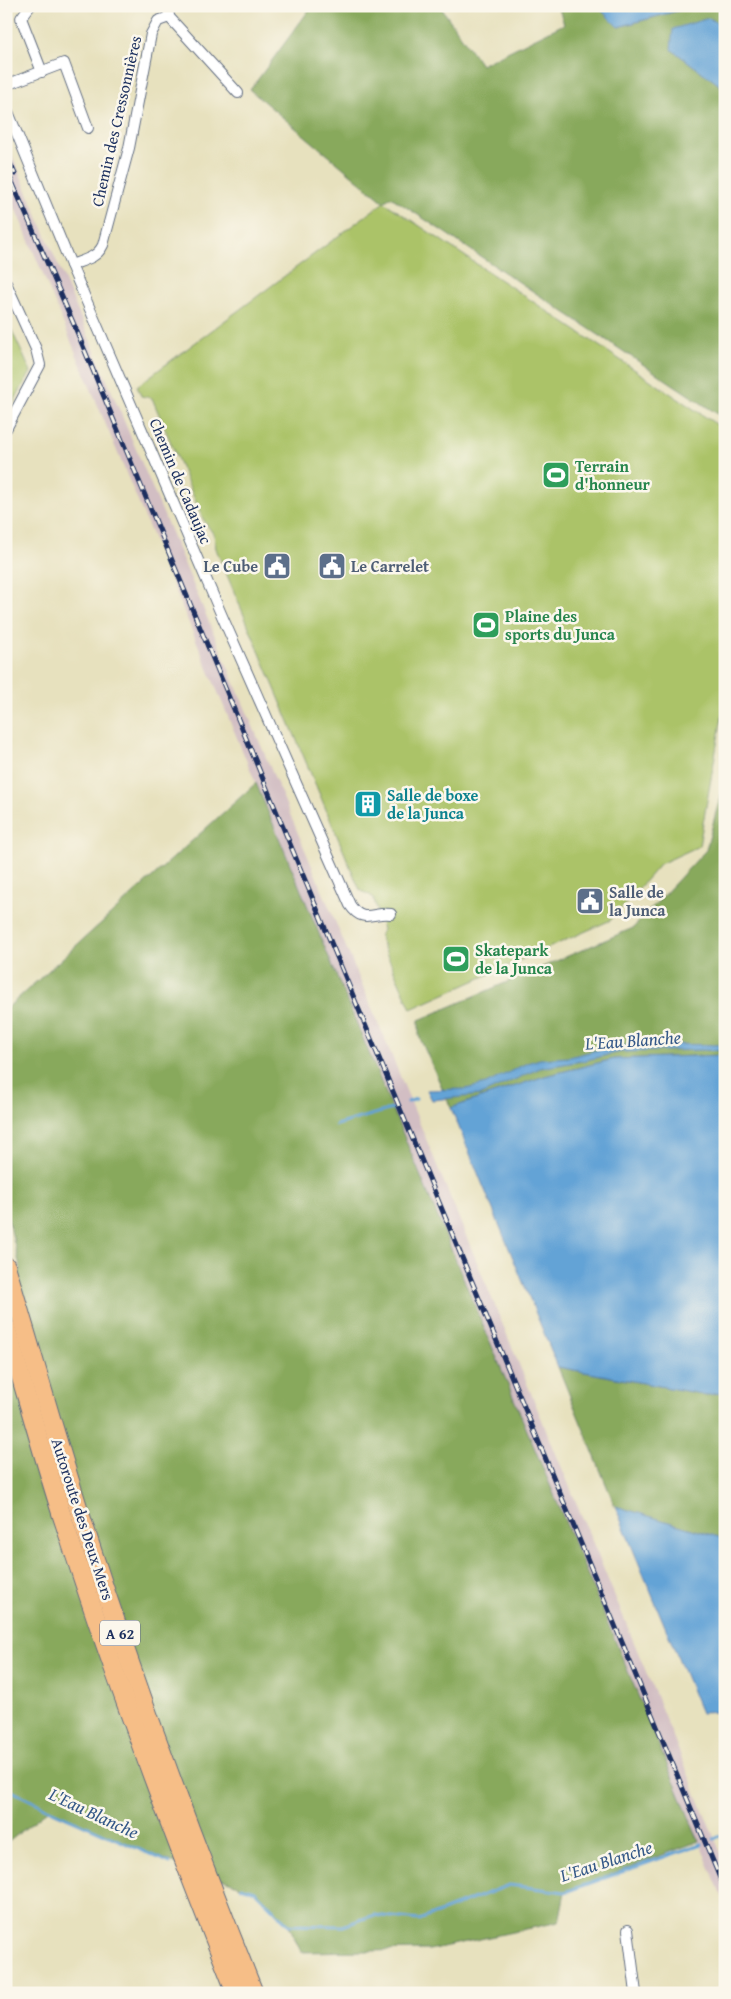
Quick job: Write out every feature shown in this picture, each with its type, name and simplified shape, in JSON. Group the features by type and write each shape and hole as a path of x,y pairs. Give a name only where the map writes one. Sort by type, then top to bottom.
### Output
{"highway":[{"name":"Autoroute des Deux Mers","path":"6,1266 79,1510 135,1676 208,1878 254,1993"},
{"name":"Autoroute des Deux Mers","path":"6,1327 62,1516 192,1884 236,1993"}],"street":[{"path":"30,6 21,18 42,72"},
{"name":"Chemin des Cressonnières","path":"71,265 97,254 103,244 129,148 151,34 158,21 168,11 179,30 238,92"},
{"path":"6,85 64,63 88,128"},
{"name":"Chemin de Cadaujac","path":"6,107 71,265 277,742 350,905 355,912 364,916 383,913 391,914"},
{"path":"6,283 36,349 40,365 6,429"},
{"path":"628,1930 636,1993"}],"shaded area":[{"path":"6,141 384,1037 725,1863 725,1904 6,186"}],"green space":[{"path":"312,6 440,6 481,65 564,24 558,6 597,6 619,27 695,6 713,6 725,11 725,28 709,18 671,49 725,89 725,419 391,197 384,202 250,90"},
{"name":"Plaine des sports du Junca","path":"384,202 725,430 725,700 699,846 660,864 611,920 411,1009 381,941 380,936 383,929 373,897 360,890 216,549 214,535 203,519 152,398 141,396 137,386"},
{"path":"6,318 31,372 6,415"},
{"path":"725,778 725,1055 614,1059 545,1076 451,1108 419,1036 419,1020 633,928 706,850"},
{"path":"256,783 699,1841 565,1892 559,1922 429,1950 301,1952 289,1925 255,1891 153,1855 48,1810 6,1844 6,1276 21,1270 6,1211 6,1009"},
{"path":"558,1367 707,1395 725,1392 725,1539 615,1506"}],"water":[{"path":"597,6 695,6 618,27"},
{"path":"709,18 725,28 725,89 671,49 673,29"},
{"path":"642,1044 725,1045 725,1051 621,1052 540,1068 481,1095 432,1100 427,1090 466,1089 486,1084 527,1063 540,1059 569,1057 605,1048"},
{"path":"725,1055 725,1392 707,1395 558,1367 451,1108 545,1076 614,1059"},
{"path":"615,1506 725,1539 725,1712 701,1713"}],"waterway":[{"name":"L'Eau Blanche","path":"408,1102 416,1099"},
{"name":"L'Eau Blanche","path":"336,1125 395,1108"},
{"name":"L'Eau Blanche","path":"6,1788 48,1809 170,1863"},
{"name":"L'Eau Blanche","path":"714,1839 725,1834"},
{"name":"L'Eau Blanche","path":"241,1887 255,1891 289,1925 343,1926 374,1915 419,1920 509,1885 565,1892 701,1844"}],"railway":[{"path":"6,154 15,174"},
{"path":"6,168 75,327 725,1890"}],"place":[{"name":"Terrain d'honneur","path":"556,475"},
{"name":"Le Cube","path":"277,566"},
{"name":"Le Carrelet","path":"332,566"},
{"name":"Plaine des sports du Junca","path":"486,625"},
{"name":"Salle de boxe de la Junca","path":"368,804"},
{"name":"Salle de la Junca","path":"590,901"},
{"name":"Skatepark de la Junca","path":"456,959"}]}
